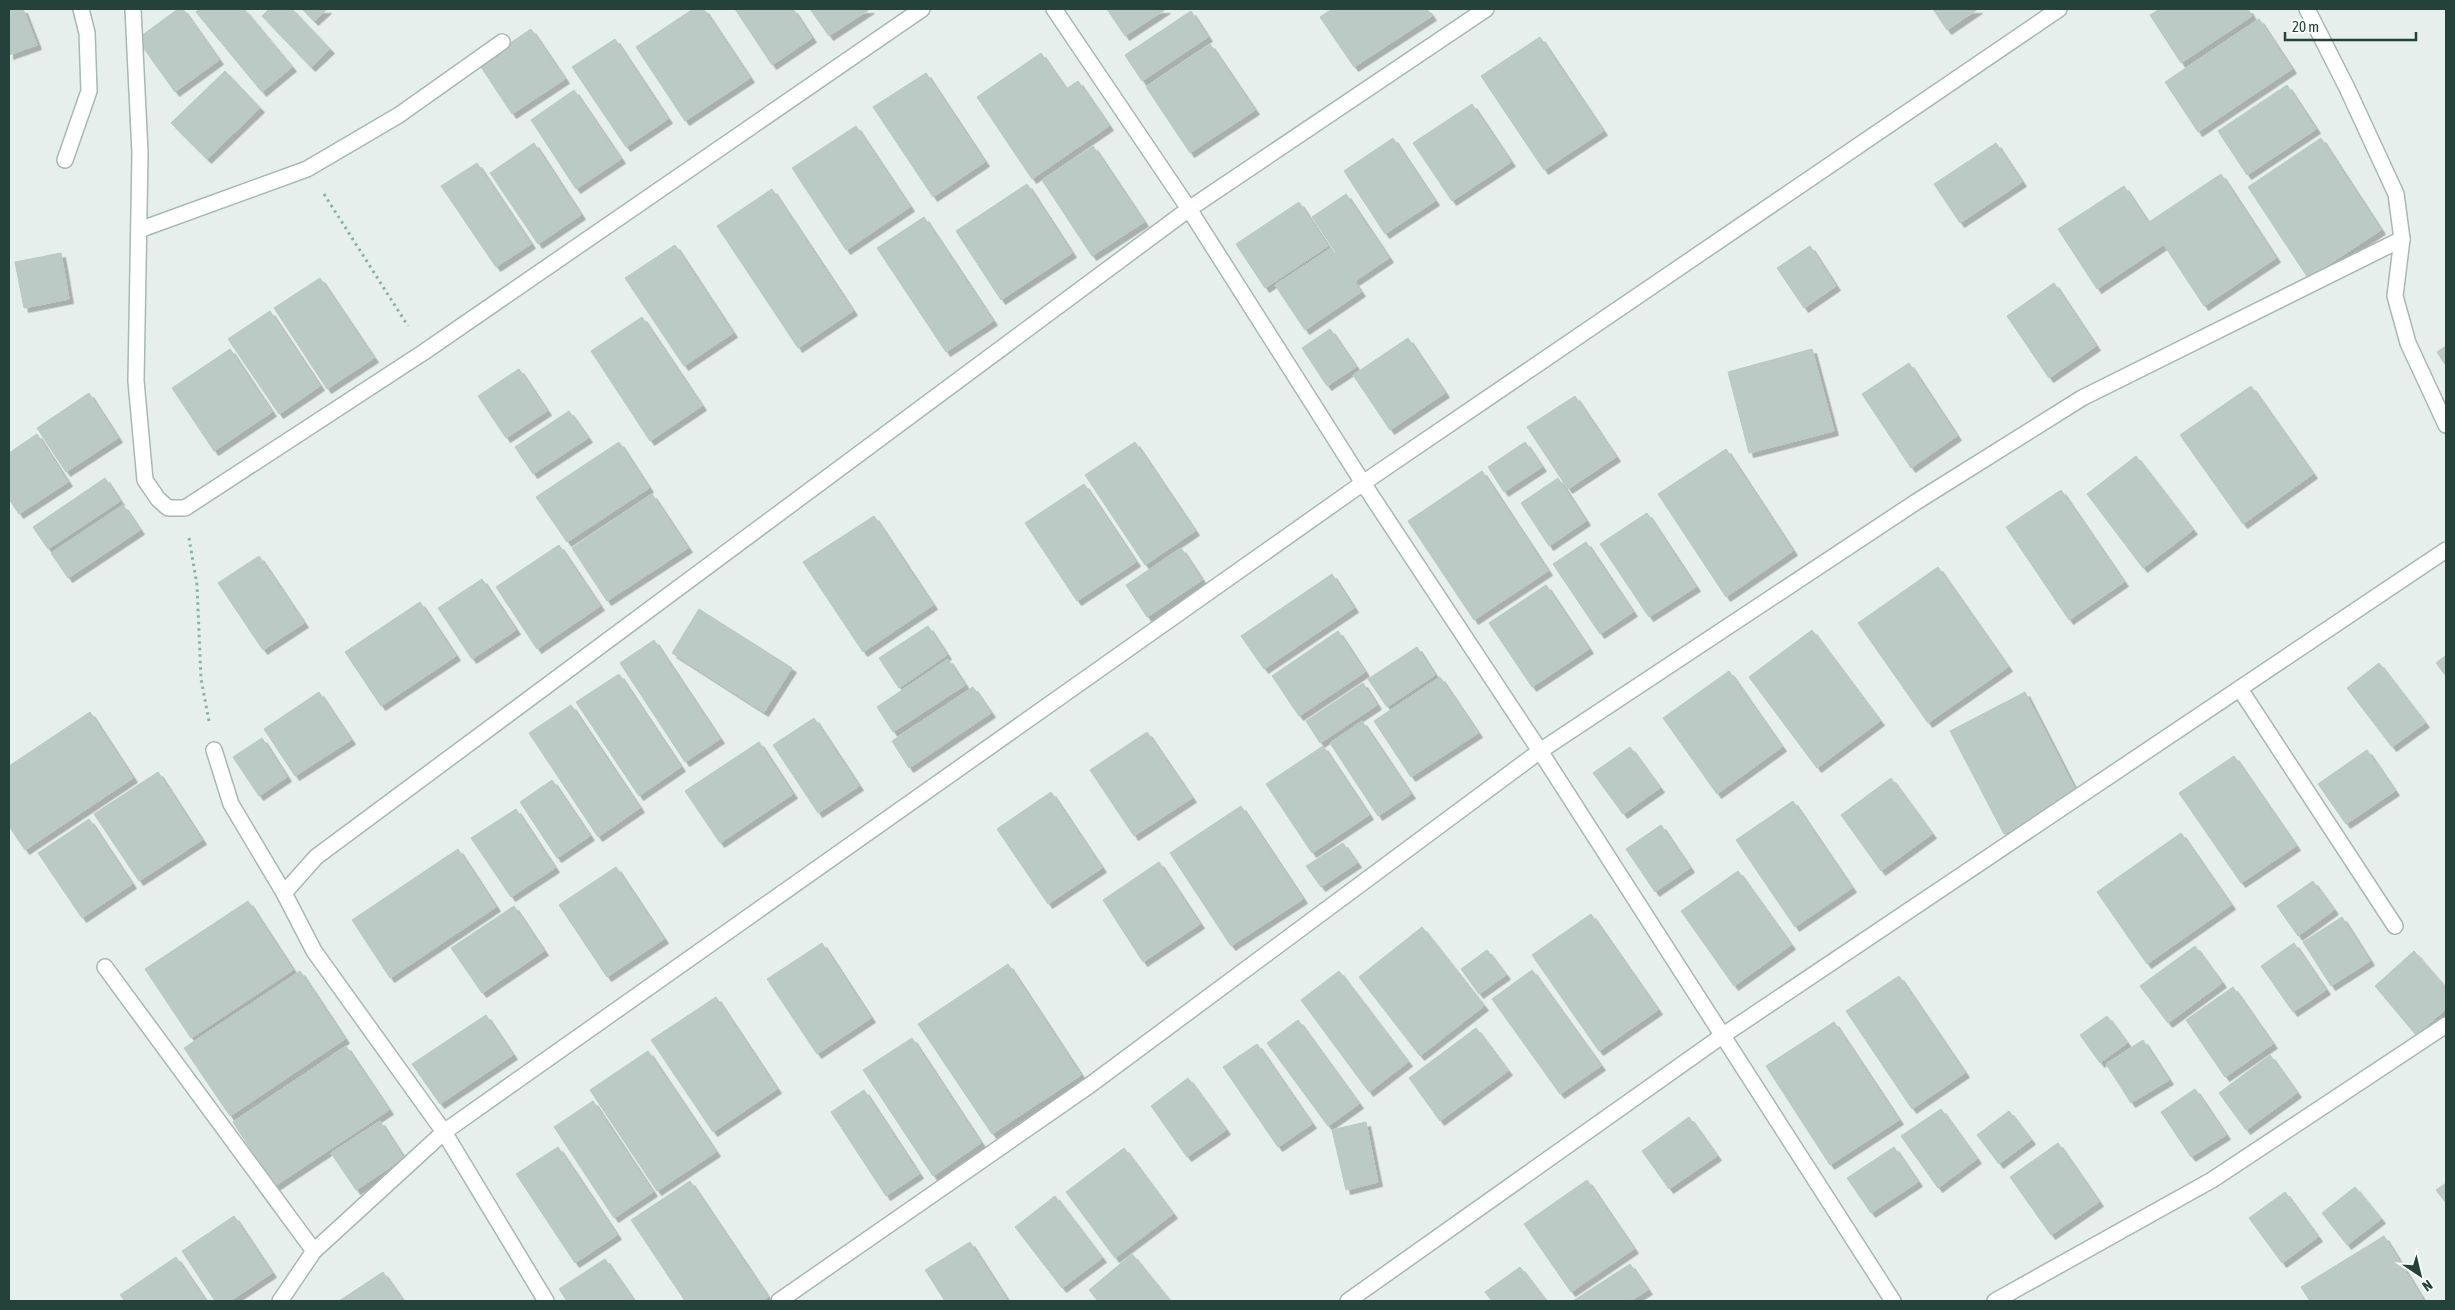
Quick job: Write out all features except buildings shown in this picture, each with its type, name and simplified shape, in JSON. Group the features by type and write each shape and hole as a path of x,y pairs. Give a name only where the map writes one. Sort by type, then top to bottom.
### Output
{"street":[{"path":"65,160 89,91 87,33 81,9"},
{"path":"134,10 140,154 136,381 145,480 158,499 168,508 185,508 424,352 922,9"},
{"path":"1054,9 1189,209 1363,483 1540,752 1893,1301"},
{"path":"284,893 316,857 1189,209 1486,9"},
{"path":"280,1301 314,1251 444,1132 1363,483 2059,9"},
{"path":"2308,9 2396,194 2402,239 2395,296 2408,343 2446,425"},
{"path":"139,230 307,169 399,115 502,42"},
{"path":"779,1301 1090,1085 1540,752 1908,508 2082,398 2402,239"},
{"path":"1348,1301 1722,1036 2446,550"},
{"path":"2240,689 2395,926"},
{"path":"214,750 231,804 284,893 314,951 444,1132 546,1301"},
{"path":"105,967 314,1251"},
{"path":"1996,1301 2212,1180 2446,1025"}],"path":[{"path":"307,169 424,352"},
{"path":"185,508 197,585 201,678 214,750"}]}
